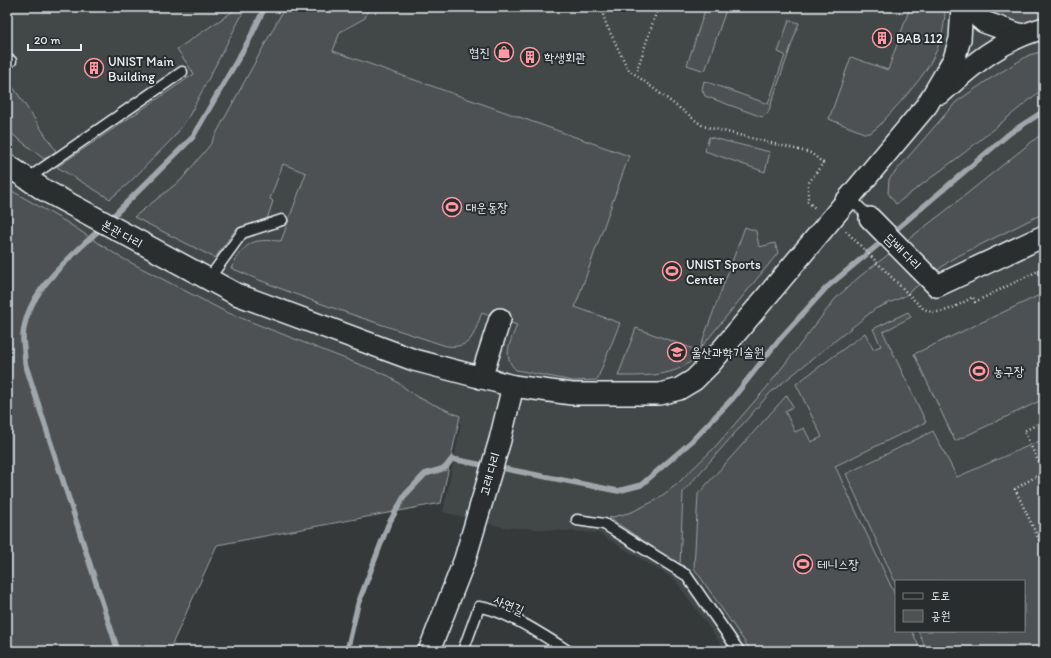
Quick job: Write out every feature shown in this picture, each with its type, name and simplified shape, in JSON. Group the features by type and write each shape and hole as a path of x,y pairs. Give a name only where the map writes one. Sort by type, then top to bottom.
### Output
{"street":[{"path":"927,105 954,58 960,39 962,7"},
{"path":"967,7 984,22 1021,34"},
{"path":"927,105 977,60 1021,34 1044,28"},
{"name":"본관 다리","path":"7,165 27,179 165,258 236,294 328,330 414,360 513,386 572,394 660,394 679,389 694,380 710,364 927,105"},
{"name":"담배 다리","path":"870,218 937,286 1044,236"},
{"path":"481,378 500,319"},
{"name":"고래 다리","path":"429,651 465,559 500,440 513,386"}],"lane":[{"path":"27,179 182,72"},
{"path":"850,198 870,218"},
{"path":"208,280 242,233 282,220"},
{"path":"577,520 604,524 686,576 738,651"},
{"name":"사연길","path":"463,651 479,607 489,608 496,611 568,651"}],"path":[{"path":"601,7 606,24 628,69 703,126 812,153 823,163 808,184 808,202 818,212"},
{"path":"638,70 658,7"},
{"path":"845,231 927,312 942,312 973,297 975,302 1044,268"},
{"path":"1044,421 1024,431 1043,472 1015,490 1044,550"}],"shaded area":[{"name":"울산과학기술원","path":"7,7 987,7 991,14 1044,18 1044,439 957,477 933,431 846,474 895,582 895,632 918,632 927,651 726,651 675,580 598,533 502,527 443,512 461,424 228,320 7,194"}],"green space":[{"path":"233,7 246,7 189,116 175,136 129,183 110,199 57,167 194,74 177,49 235,10"},
{"name":"대운동장","path":"285,7 369,7 365,18 340,32 333,51 629,156 575,307 620,323 597,380 573,381 516,370 511,365 508,354 510,343 517,325 482,313 474,333 467,342 462,345 446,346 311,300 231,268 241,252 250,244 262,241 281,241 306,173 283,164 270,199 273,201 267,219 236,229 215,258 134,217 181,180 210,145"},
{"path":"706,7 727,7 705,71 687,65"},
{"path":"910,7 945,7 944,26 933,59 914,87 878,127 870,133 864,133 829,119 851,57 888,70"},
{"path":"987,7 1044,7 1044,18 1019,25 991,14"},
{"path":"789,20 799,23 768,113 762,117 705,96 702,89 704,81 768,104 785,55 778,52"},
{"path":"1044,51 1044,88 964,153 896,204 888,193 889,179 956,102 1029,55"},
{"path":"7,78 56,151 44,159 7,130"},
{"path":"1044,132 1044,213 952,259 903,297 875,309 771,392 683,492 680,565 609,518 632,512 656,500 676,485 714,448 767,387 836,298 859,277 944,212"},
{"path":"709,137 770,152 765,172 705,151"},
{"path":"7,188 68,223 120,257 226,312 389,376 417,397 460,416 441,503 217,545 169,651 7,651"},
{"path":"745,227 756,231 759,247 775,243 778,253 699,350"},
{"name":"농구장","path":"1044,293 1044,399 955,441 914,354"},
{"name":"테니스장","path":"908,312 911,317 883,332 926,422 835,466 895,595 895,632 912,632 921,651 751,651 694,568 698,494 787,395 793,407 785,411 795,432 804,428 811,442 822,437 796,384 865,333 873,349 881,346 873,329"},
{"path":"636,328 699,351 689,363 673,371 655,375 618,376"},
{"path":"933,431 957,477 1044,439 1044,651 927,651 918,632 1025,632 1025,580 895,580 895,582 846,474"}],"waterway":[{"path":"108,221 192,138 249,40 265,7"},
{"path":"892,233 1010,133 1044,111"},
{"path":"102,227 52,276 41,289 32,304 26,319 23,339 25,363 118,651"},
{"path":"496,467 618,491 641,485 692,441 733,398 778,341 826,288 885,239"},
{"path":"347,651 358,604 388,525 405,495 425,474 445,468 452,459 488,466"}],"place":[{"name":"BAB 112","path":"882,38"},
{"name":"협진","path":"504,52"},
{"name":"학생회관","path":"530,57"},
{"name":"UNIST Main Building","path":"94,68"},
{"name":"대운동장","path":"452,207"},
{"name":"UNIST Sports Center","path":"672,271"},
{"name":"울산과학기술원","path":"677,352"},
{"name":"농구장","path":"979,371"},
{"name":"테니스장","path":"803,564"}]}
